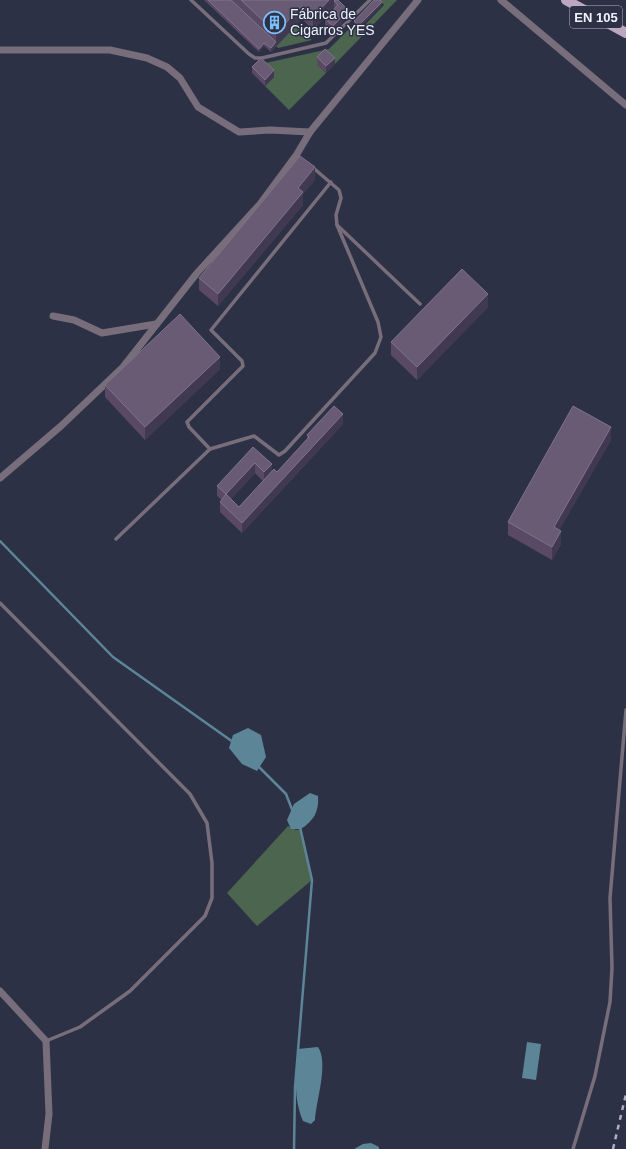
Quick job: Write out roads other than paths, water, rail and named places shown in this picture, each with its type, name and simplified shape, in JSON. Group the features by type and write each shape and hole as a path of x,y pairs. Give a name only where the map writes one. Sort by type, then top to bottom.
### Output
{"main road":[{"name":"EN 105","path":"566,0 626,32"}],"street":[{"path":"0,478 122,367 197,273 260,204 299,156 310,132 418,0"},
{"path":"501,0 626,104"},
{"path":"0,50 110,50 147,58 167,67 180,78 198,107 239,132 270,130 310,132"},
{"path":"53,316 74,320 102,333 156,324"},
{"path":"0,991 46,1041 49,1114 45,1149"}],"lane":[{"path":"192,0 249,54 255,58 262,58 326,43 370,0"},
{"path":"116,539 210,449 254,436 279,455 285,451 375,353 381,337 378,322 337,225 336,214 341,198 340,190 306,162"},
{"path":"210,449 189,427 187,422 243,366 242,361 211,330 331,182"},
{"path":"337,225 420,304"},
{"path":"0,603 190,794 207,822 212,863 212,898 205,916 130,992 80,1026 46,1041"},
{"path":"573,1149 595,1076 610,1002 612,968 609,915 626,710"}],"water":[{"path":"248,728 261,735 266,757 257,771 242,764 229,748 233,735"},
{"path":"310,793 318,796 318,807 315,815 301,829 291,829 287,820 294,804"},
{"path":"527,1042 541,1044 536,1080 522,1078"},
{"path":"318,1047 321,1054 322,1072 315,1120 311,1124 303,1121 296,1094 298,1049"},
{"path":"371,1143 379,1147 379,1149 354,1149 363,1144"}],"waterway":[{"path":"0,541 113,657 233,742"},
{"path":"258,766 286,794 293,812"},
{"path":"294,1149 295,1087 312,880 300,827"}],"railway":[{"path":"613,1149 626,1094"}],"place":[{"name":"Fábrica de Cigarros YES","path":"274,22"}]}
